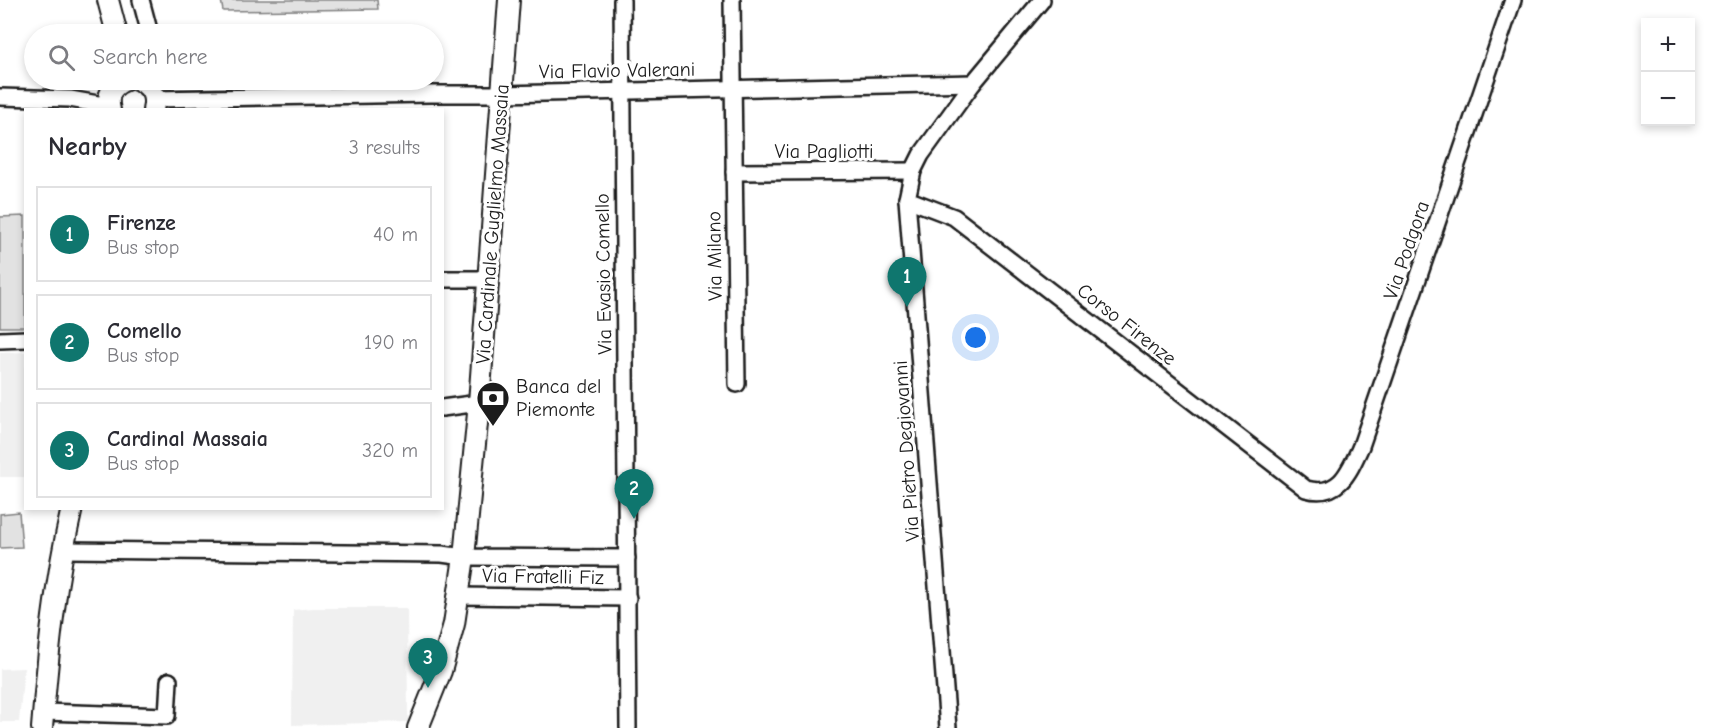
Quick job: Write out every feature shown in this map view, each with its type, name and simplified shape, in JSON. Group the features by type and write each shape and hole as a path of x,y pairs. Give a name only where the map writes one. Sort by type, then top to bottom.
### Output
{"main road":[{"path":"108,0 114,24"},
{"name":"Via Cardinale Guglielmo Massaia","path":"418,728 441,671 455,618 464,557 479,403 509,0"},
{"path":"43,720 49,650 72,510"}],"street":[{"path":"141,0 147,24"},
{"name":"Via Evasio Comello","path":"622,0 628,728"},
{"name":"Via Milano","path":"732,0 737,384"},
{"name":"Via Pietro Degiovanni","path":"948,728 907,199 913,171 921,155 973,83 1042,0"},
{"name":"Via Podgora","path":"1315,492 1331,489 1341,483 1361,447 1513,0"},
{"name":"Via Flavio Valerani","path":"150,92 502,94 973,83"},
{"path":"0,97 70,99 114,96"},
{"name":"Via Pagliotti","path":"734,172 913,171"},
{"name":"Corso Firenze","path":"907,199 954,217 1306,489 1315,492"},
{"path":"444,279 489,279"},
{"path":"0,340 24,339"},
{"path":"444,408 479,403"},
{"path":"64,550 627,558"},
{"name":"Via Fratelli Fiz","path":"459,596 628,598"},
{"path":"43,720 166,716 169,681"}],"shaded area":[{"path":"221,0 377,0 378,9 223,11"},
{"path":"24,216 24,327 0,327 0,217"},
{"path":"24,352 24,477 0,477 0,353"},
{"path":"19,512 22,547 0,548 0,514"},
{"path":"407,608 408,722 292,725 293,610"},
{"path":"24,668 19,722 0,722 0,669"}],"place":[{"name":"Firenze","path":"907,307"},
{"name":"Banca del Piemonte","path":"493,427"},
{"name":"Comello","path":"634,519"},
{"name":"Cardinal Massaia","path":"428,688"}]}
